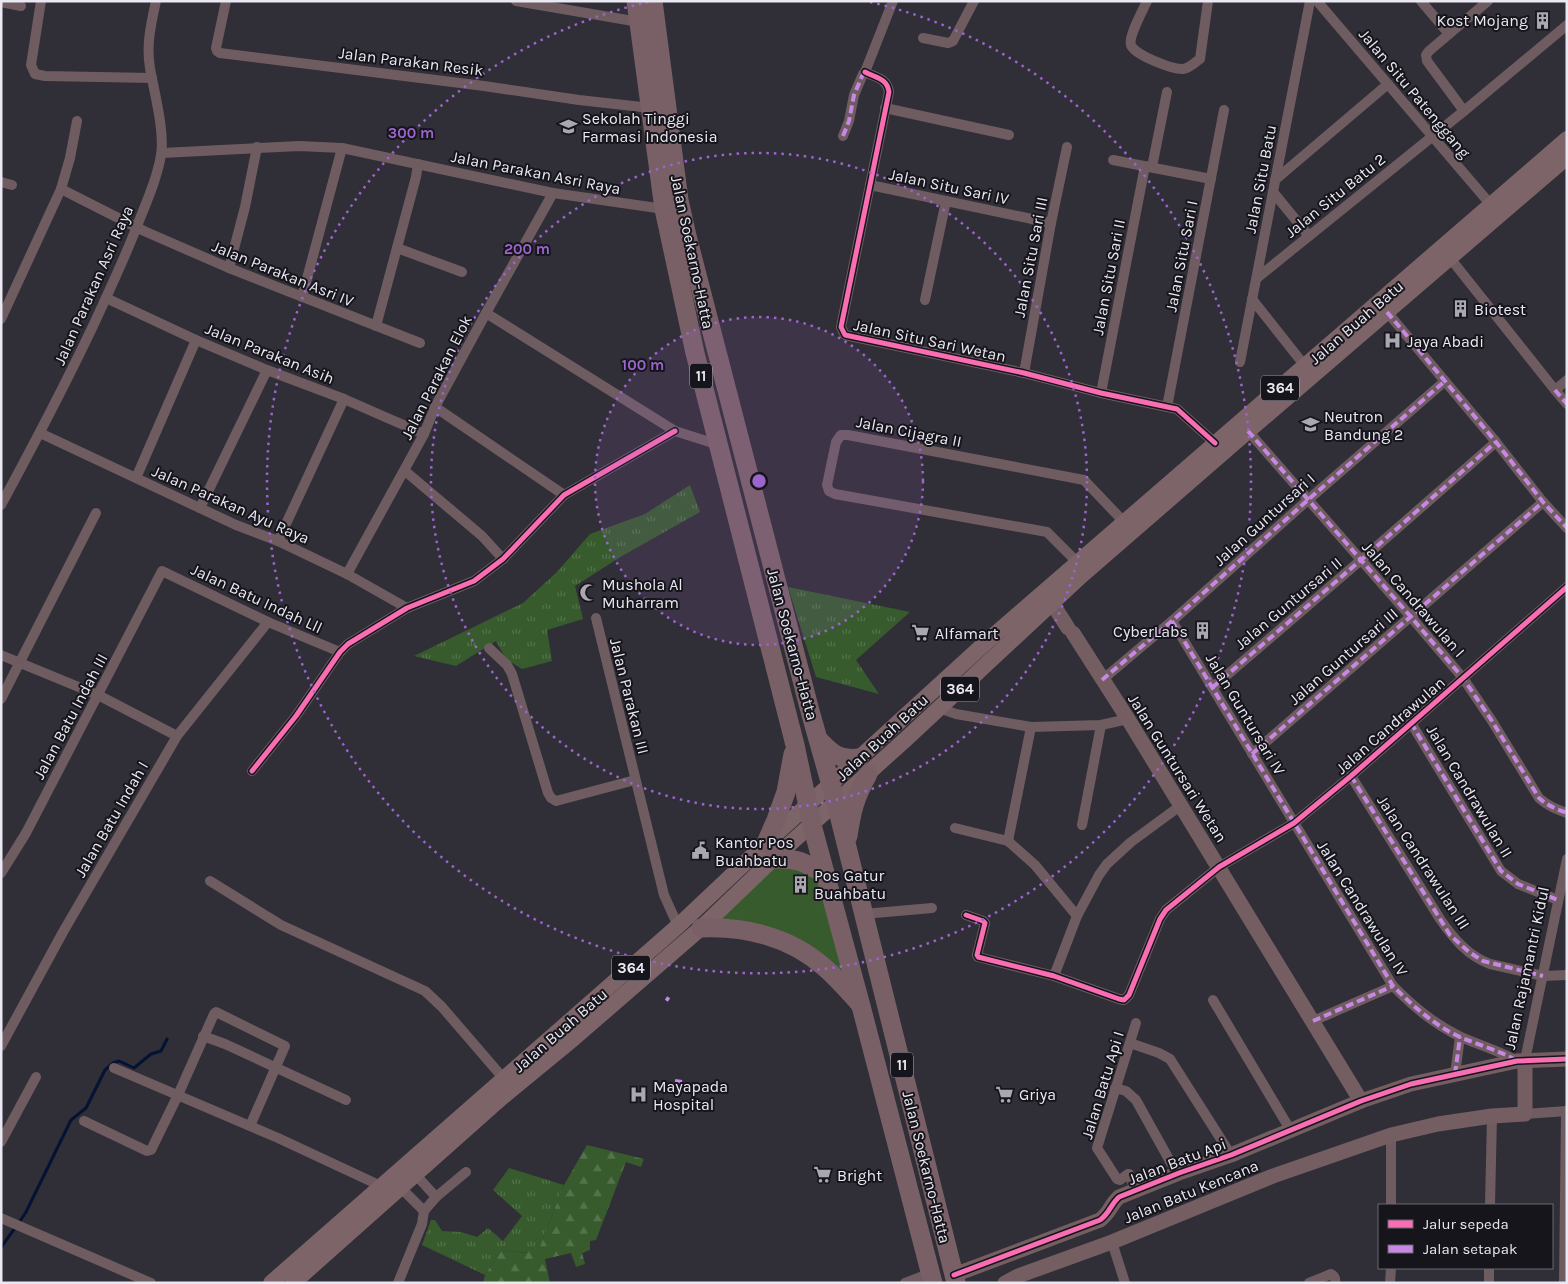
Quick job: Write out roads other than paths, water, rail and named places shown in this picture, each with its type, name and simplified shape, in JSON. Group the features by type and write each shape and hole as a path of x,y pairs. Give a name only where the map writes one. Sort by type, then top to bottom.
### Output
{"highway":[{"name":"Jalan Soekarno-Hatta","path":"636,1 664,209 713,443 795,745 812,825 932,1278"},
{"name":"Jalan Soekarno-Hatta","path":"654,1 679,200 687,236 817,738 836,802 955,1279"},
{"path":"817,738 827,749 841,758 863,766 852,810 847,847"},
{"path":"795,745 786,792 776,820 769,851 788,859 800,860 826,875"},
{"path":"701,928 740,929 760,933 794,946 835,976 861,1006"}],"main road":[{"name":"Jalan Buah Batu","path":"271,1283 381,1186 499,1089 678,926 769,851 812,825 836,802 863,766 993,636 1567,139"},
{"name":"Jalan Buah Batu","path":"293,1283 415,1174 499,1089 574,1038 701,928 808,804 831,784 863,766 939,708 1052,603 1248,431 1567,157"}],"street":[{"path":"41,1 31,65 35,74 45,76 152,78"},
{"path":"156,1 149,37 149,61 162,153"},
{"name":"Jalan Parakan Resik","path":"226,1 216,48 220,53 475,84 579,100 651,108"},
{"path":"516,1 639,22"},
{"path":"843,136 849,120 854,95 893,1"},
{"path":"923,38 948,43 953,41 974,1"},
{"path":"1147,1 1131,38 1131,46 1148,59 1180,69 1189,67 1200,58 1208,1"},
{"name":"Jalan Situ Batu","path":"1240,362 1310,1"},
{"name":"Jalan Situ Patenggang","path":"1317,1 1491,205"},
{"path":"1421,1 1449,34"},
{"path":"1464,110 1427,61 1426,55 1488,1"},
{"path":"1,2 21,6"},
{"name":"Jalan Situ Batu 2","path":"1256,278 1567,25"},
{"name":"Jalan Situ Sari Wetan","path":"865,72 884,80 888,85 889,92 841,327 845,335 1024,373 1101,393 1177,409 1215,444"},
{"path":"1276,180 1388,84"},
{"name":"Jalan Situ Sari II","path":"1101,393 1148,167 1167,92"},
{"path":"885,108 1009,135"},
{"name":"Jalan Situ Sari I","path":"1167,407 1224,110"},
{"path":"1,319 61,189 70,158 77,121"},
{"path":"229,268 245,207 257,147"},
{"name":"Jalan Parakan Asri Raya","path":"1,505 40,433 126,256 157,174 162,153 257,147 342,148 553,193 664,209"},
{"name":"Jalan Situ Sari III","path":"1024,373 1051,223 1067,147"},
{"path":"302,297 342,148"},
{"path":"1114,160 1211,179"},
{"path":"376,326 418,164"},
{"path":"1,182 12,185"},
{"name":"Jalan Situ Sari IV","path":"870,185 1051,223"},
{"name":"Jalan Parakan Asri IV","path":"61,189 137,227 229,268 420,343"},
{"path":"1273,192 1309,236"},
{"name":"Jalan Parakan Elok","path":"347,574 405,471 435,407 486,312 553,193"},
{"path":"925,300 946,201"},
{"path":"397,248 462,272"},
{"path":"1450,258 1567,404"},
{"name":"Jalan Parakan Asih","path":"106,298 196,340 344,399 424,434"},
{"path":"1252,299 1305,366"},
{"path":"486,312 675,431 713,443"},
{"path":"1388,312 1496,442 1543,502 1567,528"},
{"path":"136,478 196,340"},
{"path":"200,508 268,370"},
{"name":"Jalan Guntursari I","path":"1102,680 1172,621 1445,380"},
{"path":"1555,390 1567,380"},
{"path":"278,541 344,399"},
{"path":"435,407 564,495"},
{"path":"252,771 296,716 340,652 348,644 407,608 474,580 503,559 564,495 675,431"},
{"name":"Jalan Candrawulan I","path":"1248,431 1412,617 1463,678 1539,798 1555,809 1567,813"},
{"name":"Jalan Parakan Ayu Raya","path":"40,433 236,525 278,541 347,574 407,608"},
{"name":"Jalan Cijagra II","path":"1078,563 1047,532 835,494 829,491 827,485 836,442 841,435 848,434 1084,480 1124,522"},
{"name":"Jalan Guntursari II","path":"1213,687 1496,442"},
{"path":"405,471 482,536 503,559"},
{"name":"Jalan Guntursari III","path":"1252,754 1543,502"},
{"path":"1,699 96,512"},
{"name":"Jalan Batu Indah Lll","path":"161,571 268,622 340,652"},
{"name":"Jalan Batu Indah III","path":"1,873 26,833 161,571"},
{"name":"Jalan Candrawulan","path":"1054,976 1119,999 1124,1000 1127,998 1163,913 1214,871 1294,823 1351,776 1567,587"},
{"name":"Jalan Guntursari Wetan","path":"1052,603 1128,719 1180,806 1214,871 1313,1021 1361,1101"},
{"name":"Jalan Parakan III","path":"596,618 664,895 678,926"},
{"name":"Jalan Guntursari IV","path":"1172,621 1294,823"},
{"name":"Jalan Batu Indah I","path":"1,1046 68,924 177,736 268,622"},
{"name":"Jalan Parakan III","path":"489,648 512,674 548,794 551,798 556,800 635,780"},
{"path":"1,654 98,696 177,736"},
{"path":"939,708 956,714 1032,727 1101,725 1128,719"},
{"name":"Jalan Candrawulan II","path":"1411,724 1501,871 1518,884 1558,900"},
{"path":"1082,825 1101,725"},
{"path":"1008,841 1032,727"},
{"name":"Jalan Candrawulan III","path":"1351,776 1450,934 1469,952 1483,961 1540,975 1567,975"},
{"path":"966,915 985,923 977,954 978,957 1054,976 1077,916 1098,875 1107,864 1132,842 1180,806"},
{"name":"Jalan Candrawulan IV","path":"1294,823 1393,986 1425,1016 1460,1037 1521,1060"},
{"path":"955,828 1008,841 1035,865 1077,916"},
{"name":"Jalan Rajamantri Kidul","path":"1525,1114 1521,1060 1567,859"},
{"path":"210,881 280,925 424,991 442,1007 499,1089"},
{"path":"864,914 932,908"},
{"path":"1313,1021 1393,986"},
{"path":"1213,1000 1291,1131"},
{"path":"84,1121 147,1151 151,1150 178,1095 203,1036 214,1014 219,1013 284,1045 285,1049 250,1126"},
{"name":"Jalan Batu Api I","path":"1135,1190 1130,1174 1120,1180 1117,1179 1097,1148 1136,1023"},
{"path":"203,1036 226,1044 346,1100"},
{"path":"1455,1074 1460,1037"},
{"path":"1130,1043 1170,1059 1231,1154"},
{"name":"Jalan Batu Api","path":"955,1279 1100,1220 1108,1214 1112,1203 1119,1197 1291,1131 1361,1101 1410,1084 1521,1060 1567,1059"},
{"path":"114,1068 250,1126 381,1186"},
{"path":"1,1142 36,1077"},
{"path":"1115,1088 1126,1091 1136,1100 1179,1173"},
{"path":"1525,1114 1566,1111 1564,1283"},
{"name":"Jalan Batu Kencana","path":"1005,1283 1018,1276 1112,1242 1273,1176 1391,1135 1438,1124 1492,1116 1525,1114"},
{"path":"1490,1204 1492,1116"},
{"path":"1391,1135 1391,1204"},
{"path":"398,1283 422,1224 424,1211 436,1197 466,1172"},
{"path":"415,1174 436,1197"},
{"path":"400,1187 424,1211"},
{"path":"1,1218 151,1283"},
{"path":"1112,1242 1125,1283"},
{"path":"1390,1269 1390,1283"},
{"path":"1489,1269 1489,1283"},
{"path":"905,1283 932,1278"},
{"path":"1309,1283 1333,1278"}],"waterway":[{"path":"1,1248 26,1212 71,1120 86,1108 105,1070 113,1063 119,1061 134,1068 151,1054 161,1051 167,1039"}],"place":[{"name":"Kost Mojang","path":"1542,20"},
{"name":"Sekolah Tinggi Farmasi Indonesia","path":"568,127"},
{"name":"Biotest","path":"1460,309"},
{"name":"Jaya Abadi","path":"1393,341"},
{"name":"Neutron Bandung 2","path":"1310,425"},
{"name":"Mushola Al Muharram","path":"588,593"},
{"name":"CyberLabs","path":"1202,631"},
{"name":"Alfamart","path":"921,633"},
{"name":"Kantor Pos Buahbatu","path":"701,851"},
{"name":"Pos Gatur Buahbatu","path":"800,884"},
{"name":"Griya","path":"1005,1094"},
{"name":"Mayapada Hospital","path":"639,1095"},
{"name":"Bright","path":"823,1175"}]}
